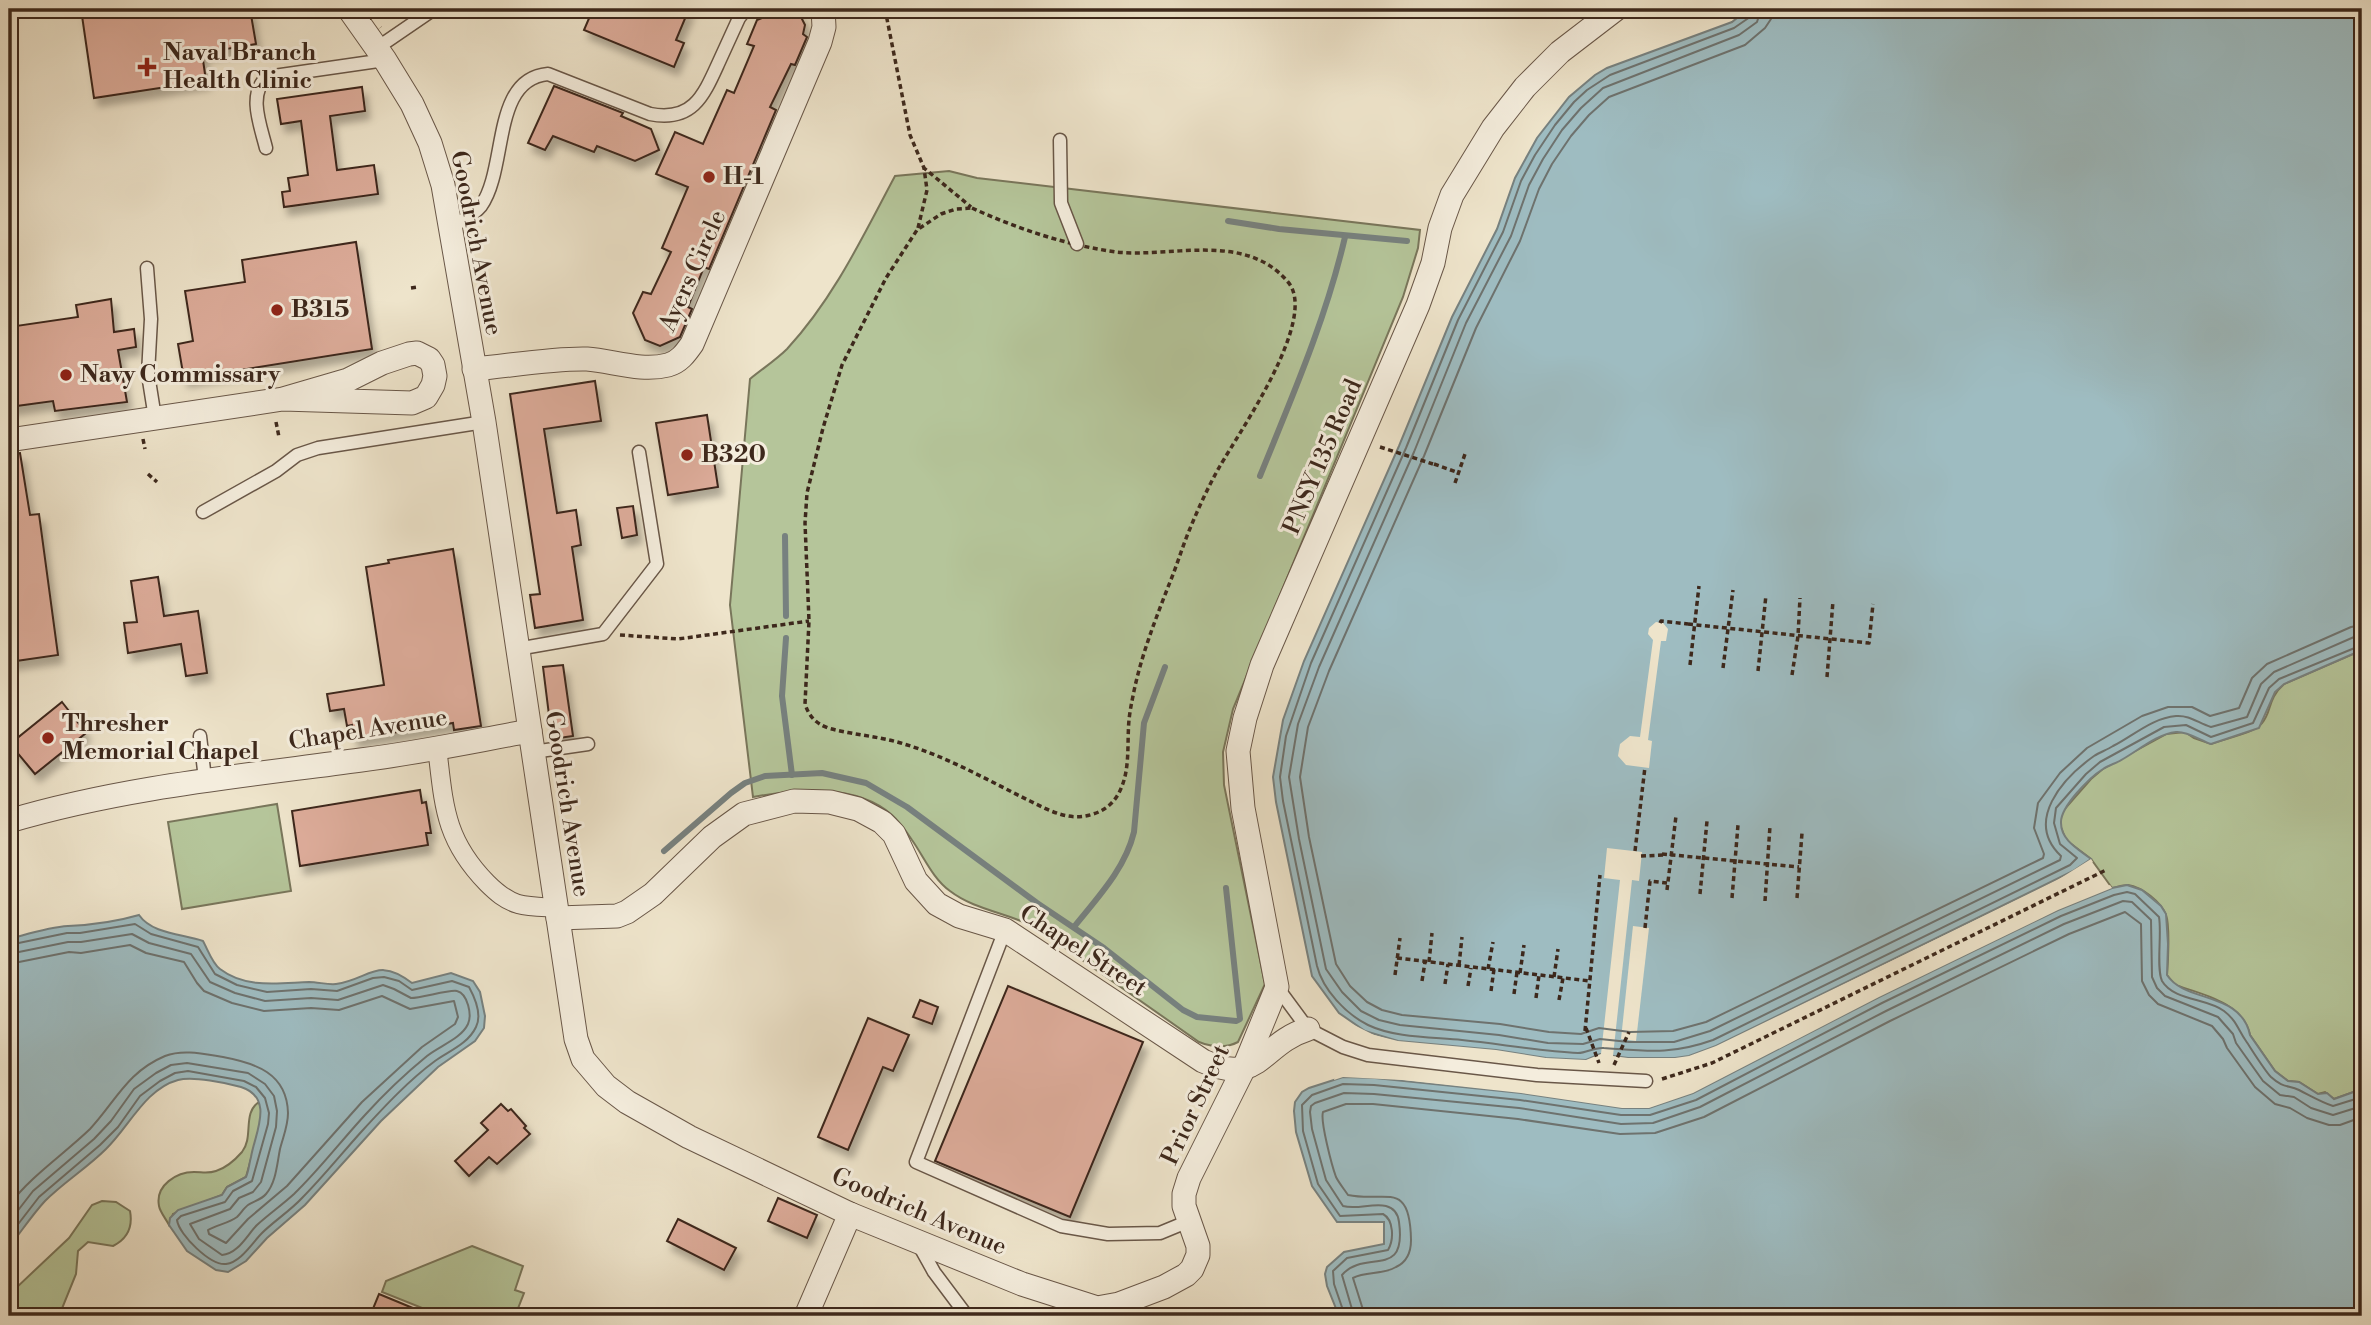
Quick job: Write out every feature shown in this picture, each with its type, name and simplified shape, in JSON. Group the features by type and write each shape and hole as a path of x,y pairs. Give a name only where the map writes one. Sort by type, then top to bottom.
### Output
{"street":[{"name":"Goodrich Avenue","path":"349,9 412,103 430,144 443,185 484,422 576,1039 583,1059 606,1086 627,1102 689,1137 850,1214 1098,1312"},
{"name":"PNSY 135 Road","path":"1277,987 1243,808 1238,751 1245,718 1262,665 1418,305 1452,195 1493,128 1525,87 1560,52 1616,9"},
{"name":"Ayers Circle","path":"474,369 587,359 631,366 665,366 685,354 692,344 820,42 824,27 821,12"},
{"path":"9,440 155,418 278,406 412,403 430,391 435,376 433,365 424,356 409,354 278,406"},
{"name":"Chapel Avenue","path":"9,821 205,779 365,760 437,747 531,742"},
{"path":"437,747 448,819 454,839 463,855 506,899 557,913"},
{"name":"Chapel Street","path":"557,913 617,916 627,912 653,894 712,837 734,820 759,808 794,801 845,805 882,822 894,834 916,881 937,904 959,916 1006,930 1203,1061 1222,1070 1243,1070"},
{"name":"Prior Street","path":"1098,1312 1164,1287 1186,1275 1198,1255 1196,1237 1184,1206 1184,1194 1189,1178 1243,1070 1277,987"},
{"path":"1243,1070 1295,1033 1308,1029"},
{"path":"806,1316 850,1214"}],"lane":[{"path":"266,149 256,100 261,82 267,77 381,54 434,9"},
{"path":"450,228 476,211 488,193 510,104 528,79 548,74 650,114 677,114 687,111 701,100 739,18 746,9"},
{"path":"1060,140 1061,203 1077,244"},
{"path":"147,268 151,318 148,374 155,418"},
{"path":"203,512 276,471 297,455 318,447 484,422"},
{"path":"517,649 603,634 657,564 639,452"},
{"path":"200,736 205,779"},
{"path":"531,742 588,744"},
{"path":"1006,930 916,1162 1061,1226 1108,1234 1160,1233 1189,1222"},
{"path":"1277,987 1308,1029 1343,1047 1368,1055 1537,1075 1646,1081"},
{"path":"917,1241 934,1272 967,1316"}],"path":[{"path":"885,9 911,135 924,169 927,190 917,230 886,278 842,365 822,428 807,493 805,523 809,621 805,704 808,715 820,725 908,745 942,758 1063,816 1096,814 1118,796 1124,779 1129,717 1140,661 1188,532 1218,469 1281,359 1297,307 1290,284 1276,270 1238,253 1219,250 1144,254 1047,237 972,208 924,169"},
{"path":"917,230 941,214 972,208"},
{"path":"411,288 418,287"},
{"path":"278,406 279,437"},
{"path":"1358,440 1433,464"},
{"path":"1455,483 1465,454"},
{"path":"1419,459 1459,473"},
{"path":"148,474 157,482"},
{"path":"1690,665 1699,586"},
{"path":"1723,668 1733,590"},
{"path":"1758,671 1766,595"},
{"path":"1792,675 1800,598"},
{"path":"1827,677 1833,601"},
{"path":"1660,623 1869,643 1873,604"},
{"path":"603,634 678,639 809,621"},
{"path":"13,767 17,763"},
{"path":"1635,851 1644,767"},
{"path":"1667,890 1676,817"},
{"path":"1700,894 1707,821"},
{"path":"1732,898 1738,825"},
{"path":"1765,901 1770,826"},
{"path":"1797,898 1802,833"},
{"path":"1662,854 1799,867"},
{"path":"1641,856 1670,854"},
{"path":"1646,1081 1670,1078 1712,1063 2106,870"},
{"path":"1595,1056 1585,1028 1600,875"},
{"path":"1645,928 1650,881 1668,883"},
{"path":"1422,981 1432,933"},
{"path":"1395,975 1400,937"},
{"path":"1459,965 1462,937"},
{"path":"1490,991 1493,942"},
{"path":"1514,994 1524,946"},
{"path":"1554,977 1558,949"},
{"path":"1397,958 1590,981"},
{"path":"1445,985 1448,964"},
{"path":"1468,986 1471,967"},
{"path":"1536,998 1539,975"},
{"path":"1559,1000 1563,978"},
{"path":"1619,1057 1629,1032"}],"green space":[{"path":"949,171 977,178 1420,230 1418,248 1403,297 1233,709 1223,752 1224,785 1265,984 1238,1042 1228,1046 1218,1047 1199,1042 1038,929 960,898 934,874 892,815 877,805 844,793 825,791 753,797 730,605 750,379 787,349 819,309 847,266 895,176"},
{"path":"2362,650 2362,1089 2334,1099 2325,1092 2318,1094 2299,1082 2288,1081 2275,1071 2250,1035 2246,1024 2230,1007 2175,985 2167,975 2168,927 2164,910 2139,889 2128,885 2112,888 2091,859 2066,840 2060,825 2062,812 2104,768 2166,734 2185,732 2211,744 2252,730 2265,719 2275,695 2284,684"},
{"path":"277,804 291,891 182,909 168,822"},
{"path":"259,1102 261,1123 246,1177 227,1187 222,1195 173,1214 169,1225 159,1206 160,1192 164,1186 181,1174 213,1172 233,1161 245,1146 251,1112"},
{"path":"102,1201 116,1202 130,1211 130,1227 125,1236 113,1246 88,1242 78,1251 76,1274 59,1316 9,1316 9,1301 16,1288 69,1238 92,1205"},
{"path":"472,1246 523,1266 515,1290 524,1293 515,1316 442,1316 382,1292 386,1281"}],"water":[{"path":"1748,9 2362,9 2362,650 2284,684 2275,692 2259,728 2211,744 2185,733 2169,733 2097,773 2077,793 2062,816 2062,829 2067,839 2091,859 2073,871 1716,1046 1675,1058 1628,1058 1600,1054 1586,1060 1398,1041 1365,1031 1339,1013 1312,976 1276,802 1273,777 1283,720 1304,661 1399,446 1452,317 1497,229 1515,178 1537,138 1569,97 1595,75 1607,68 1732,22"},
{"path":"2127,885 2142,890 2161,906 2166,914 2167,975 2175,984 2186,990 2225,1004 2236,1011 2275,1071 2288,1081 2299,1082 2318,1094 2327,1093 2334,1099 2362,1089 2362,1316 1339,1316 1327,1286 1327,1267 1344,1252 1384,1244 1384,1222 1337,1222 1312,1186 1296,1132 1294,1111 1295,1102 1302,1092 1309,1088 1343,1077 1375,1078 1521,1093 1622,1108 1649,1108 1693,1093 1879,997 2058,910 2112,888"},
{"path":"139,915 160,930 203,941 217,966 241,980 275,984 336,984 382,970 400,975 412,983 451,973 473,981 480,992 485,1016 484,1028 475,1041 438,1067 381,1121 305,1205 267,1238 246,1261 228,1272 216,1270 187,1251 169,1225 170,1218 178,1210 222,1195 227,1187 246,1177 259,1127 260,1108 251,1092 241,1087 201,1079 178,1080 156,1091 106,1149 45,1201 9,1247 9,939 53,928 104,923"}],"pier":[{"path":"1656,622 1663,623 1668,629 1666,641 1661,641 1648,740 1652,741 1649,768 1626,765 1618,756 1620,744 1630,736 1640,737 1653,640 1648,634 1649,628"},
{"path":"1607,848 1642,852 1639,881 1632,880 1613,1056 1628,1058 1675,1058 1716,1046 2056,881 2091,859 2093,862 2057,884 1743,1038 1690,1059 1628,1061 1601,1058 1586,1064 1546,1062 1397,1044 1373,1038 1351,1027 1352,1024 1374,1035 1398,1041 1496,1050 1546,1058 1586,1060 1601,1054 1620,880 1604,878"},
{"path":"2110,885 2112,888 2058,910 1879,997 1693,1093 1649,1108 1622,1108 1521,1093 1402,1080 1343,1077 1334,1080 1335,1076 1342,1074 1402,1077 1522,1089 1623,1105 1648,1104 1692,1090 1877,994 2056,906"},
{"path":"1633,926 1649,928 1636,1041 1621,1039"}],"building":[{"name":"Naval Branch Health Clinic","path":"81,9 250,9 256,44 202,53 206,81 94,98"},
{"path":"593,9 689,9 676,40 684,43 674,67 584,30"},
{"name":"H-1","path":"784,9 799,13 805,25 803,34 807,37 795,65 791,64 770,107 776,110 709,269 704,267 688,307 692,309 680,337 660,346 645,340 633,313 643,292 651,294 671,252 662,248 688,187 656,174 675,132 703,144 727,90 734,93 754,46 747,44 757,20"},
{"path":"554,86 623,113 621,116 651,129 659,150 635,161 597,146 594,152 553,136 545,150 528,143"},
{"path":"362,87 365,111 330,116 337,170 374,165 378,194 284,207 282,192 290,191 288,178 308,175 301,121 281,124 277,99"},
{"name":"B315","path":"356,242 372,349 184,379 178,344 193,341 185,291 245,282 242,260"},
{"name":"Navy Commissary","path":"111,299 114,332 134,329 136,347 118,350 127,402 55,411 53,401 9,407 9,327 78,317 76,305"},
{"path":"595,381 601,421 544,429 557,513 576,510 581,545 572,547 583,620 535,628 530,595 540,594 510,394"},
{"name":"B320","path":"707,415 718,487 668,495 656,423"},
{"path":"20,453 30,515 39,514 58,655 9,662 9,454"},
{"path":"633,506 637,535 622,538 617,508"},
{"path":"453,549 481,726 454,730 453,723 354,739 352,725 347,726 344,709 330,711 327,694 384,685 366,567 389,563 388,560"},
{"path":"158,577 164,616 198,611 207,673 186,676 181,644 128,653 124,623 137,622 131,581"},
{"path":"563,665 573,736 552,739 543,667"},
{"name":"Thresher Memorial Chapel","path":"62,702 86,733 35,774 10,744"},
{"path":"420,790 422,803 426,802 431,833 426,833 428,845 300,866 292,811"},
{"path":"1008,986 1143,1042 1070,1217 935,1161"},
{"path":"920,1000 938,1007 932,1024 913,1017"},
{"path":"868,1018 909,1035 893,1071 883,1067 848,1150 818,1137"},
{"path":"501,1104 508,1111 511,1109 530,1134 497,1164 489,1157 469,1176 455,1161 488,1130 481,1123"},
{"path":"778,1198 817,1215 807,1238 768,1221"},
{"path":"678,1219 736,1248 724,1270 667,1241"},
{"path":"379,1294 432,1316 370,1316"}],"waterway":[{"path":"1228,221 1279,229 1407,241"},
{"path":"1260,476 1318,328 1345,237"},
{"path":"785,536 786,616"},
{"path":"786,638 782,696 792,775"},
{"path":"1074,927 1110,882 1130,845 1134,832 1144,723 1165,667"},
{"path":"664,851 731,793 745,783 765,776 822,773 866,783 907,807 1037,903 1104,948 1183,1010 1197,1017 1236,1021 1240,1019 1226,888"}],"railway":[{"path":"365,9 380,28"}],"place":[{"name":"Naval Branch Health Clinic","path":"147,67"},
{"name":"H-1","path":"709,177"},
{"name":"B315","path":"277,310"},
{"name":"Navy Commissary","path":"66,375"},
{"name":"B320","path":"687,455"},
{"name":"Thresher Memorial Chapel","path":"48,738"}]}
